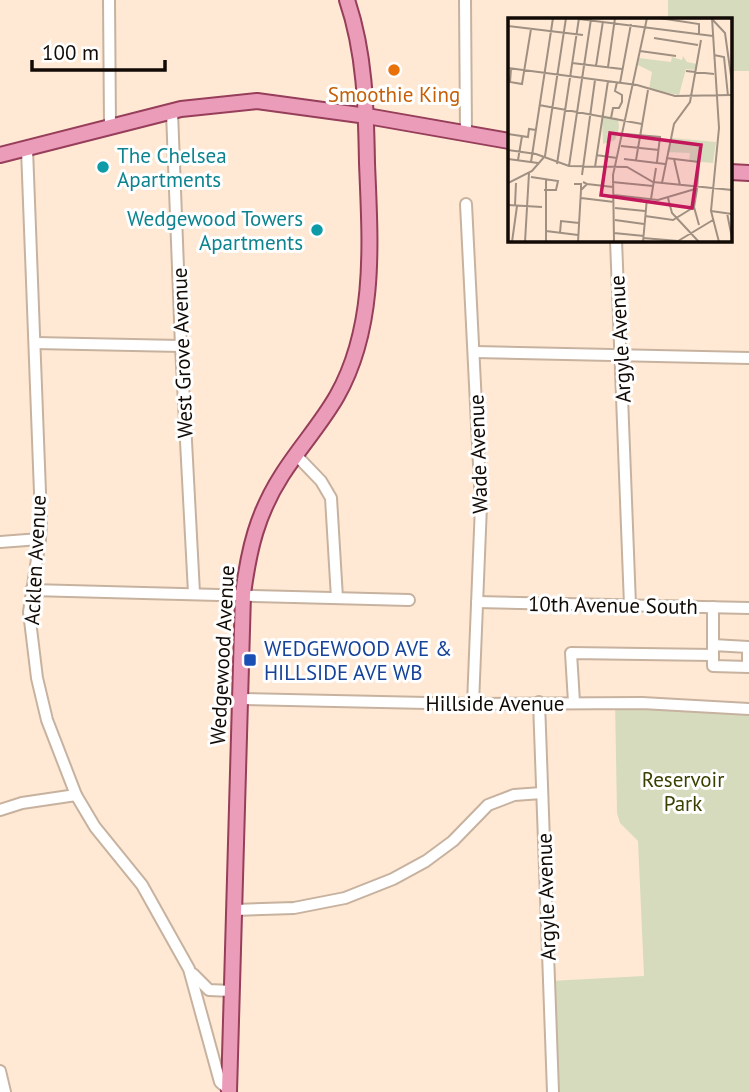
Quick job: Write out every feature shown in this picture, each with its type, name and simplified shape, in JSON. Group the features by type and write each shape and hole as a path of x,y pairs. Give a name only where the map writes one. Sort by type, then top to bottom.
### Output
{"main road":[{"name":"Wedgewood Avenue","path":"229,1091 243,594 249,548 266,503 282,473 337,395 353,360 371,262 366,116 360,52 347,0"},
{"path":"0,155 172,112 257,101 366,116 508,141"}],"street":[{"path":"109,0 110,126"},
{"path":"465,0 466,134"},
{"name":"West Grove Avenue","path":"172,112 194,593"},
{"name":"Acklen Avenue","path":"27,149 40,540 29,612 37,678 47,720 76,795 95,827 142,885 190,969 220,1082 229,1091"},
{"name":"Wade Avenue","path":"466,204 481,505 473,704"},
{"name":"Argyle Avenue","path":"616,242 630,605"},
{"path":"35,343 181,345"},
{"path":"475,352 749,358"},
{"path":"296,455 321,481 331,498 337,598"},
{"path":"0,542 40,540"},
{"path":"31,590 409,600"},
{"name":"10th Avenue South","path":"477,602 749,608"},
{"path":"574,702 571,653 713,650 713,607"},
{"name":"Hillside Avenue","path":"240,699 473,704 684,704 749,709"},
{"name":"Argyle Avenue","path":"539,702 553,1092"},
{"path":"235,910 294,908 345,898 393,879 426,861 453,841 488,805 514,795 542,793"},
{"path":"0,810 22,803 76,795"},
{"path":"190,969 198,982 209,990 232,991"},
{"path":"0,1071 5,1092"}],"green space":[{"path":"668,0 749,0 749,71 732,71 732,18 668,18"},
{"name":"Reservoir Park","path":"615,702 749,709 749,1092 556,1092 550,981 644,976 638,841 620,823 617,813"}],"place":[{"name":"Smoothie King","path":"394,70"},
{"name":"The Chelsea Apartments","path":"103,167"},
{"name":"Wedgewood Towers Apartments","path":"317,230"},
{"name":"WEDGEWOOD AVE & HILLSIDE AVE WB","path":"250,660"}]}
